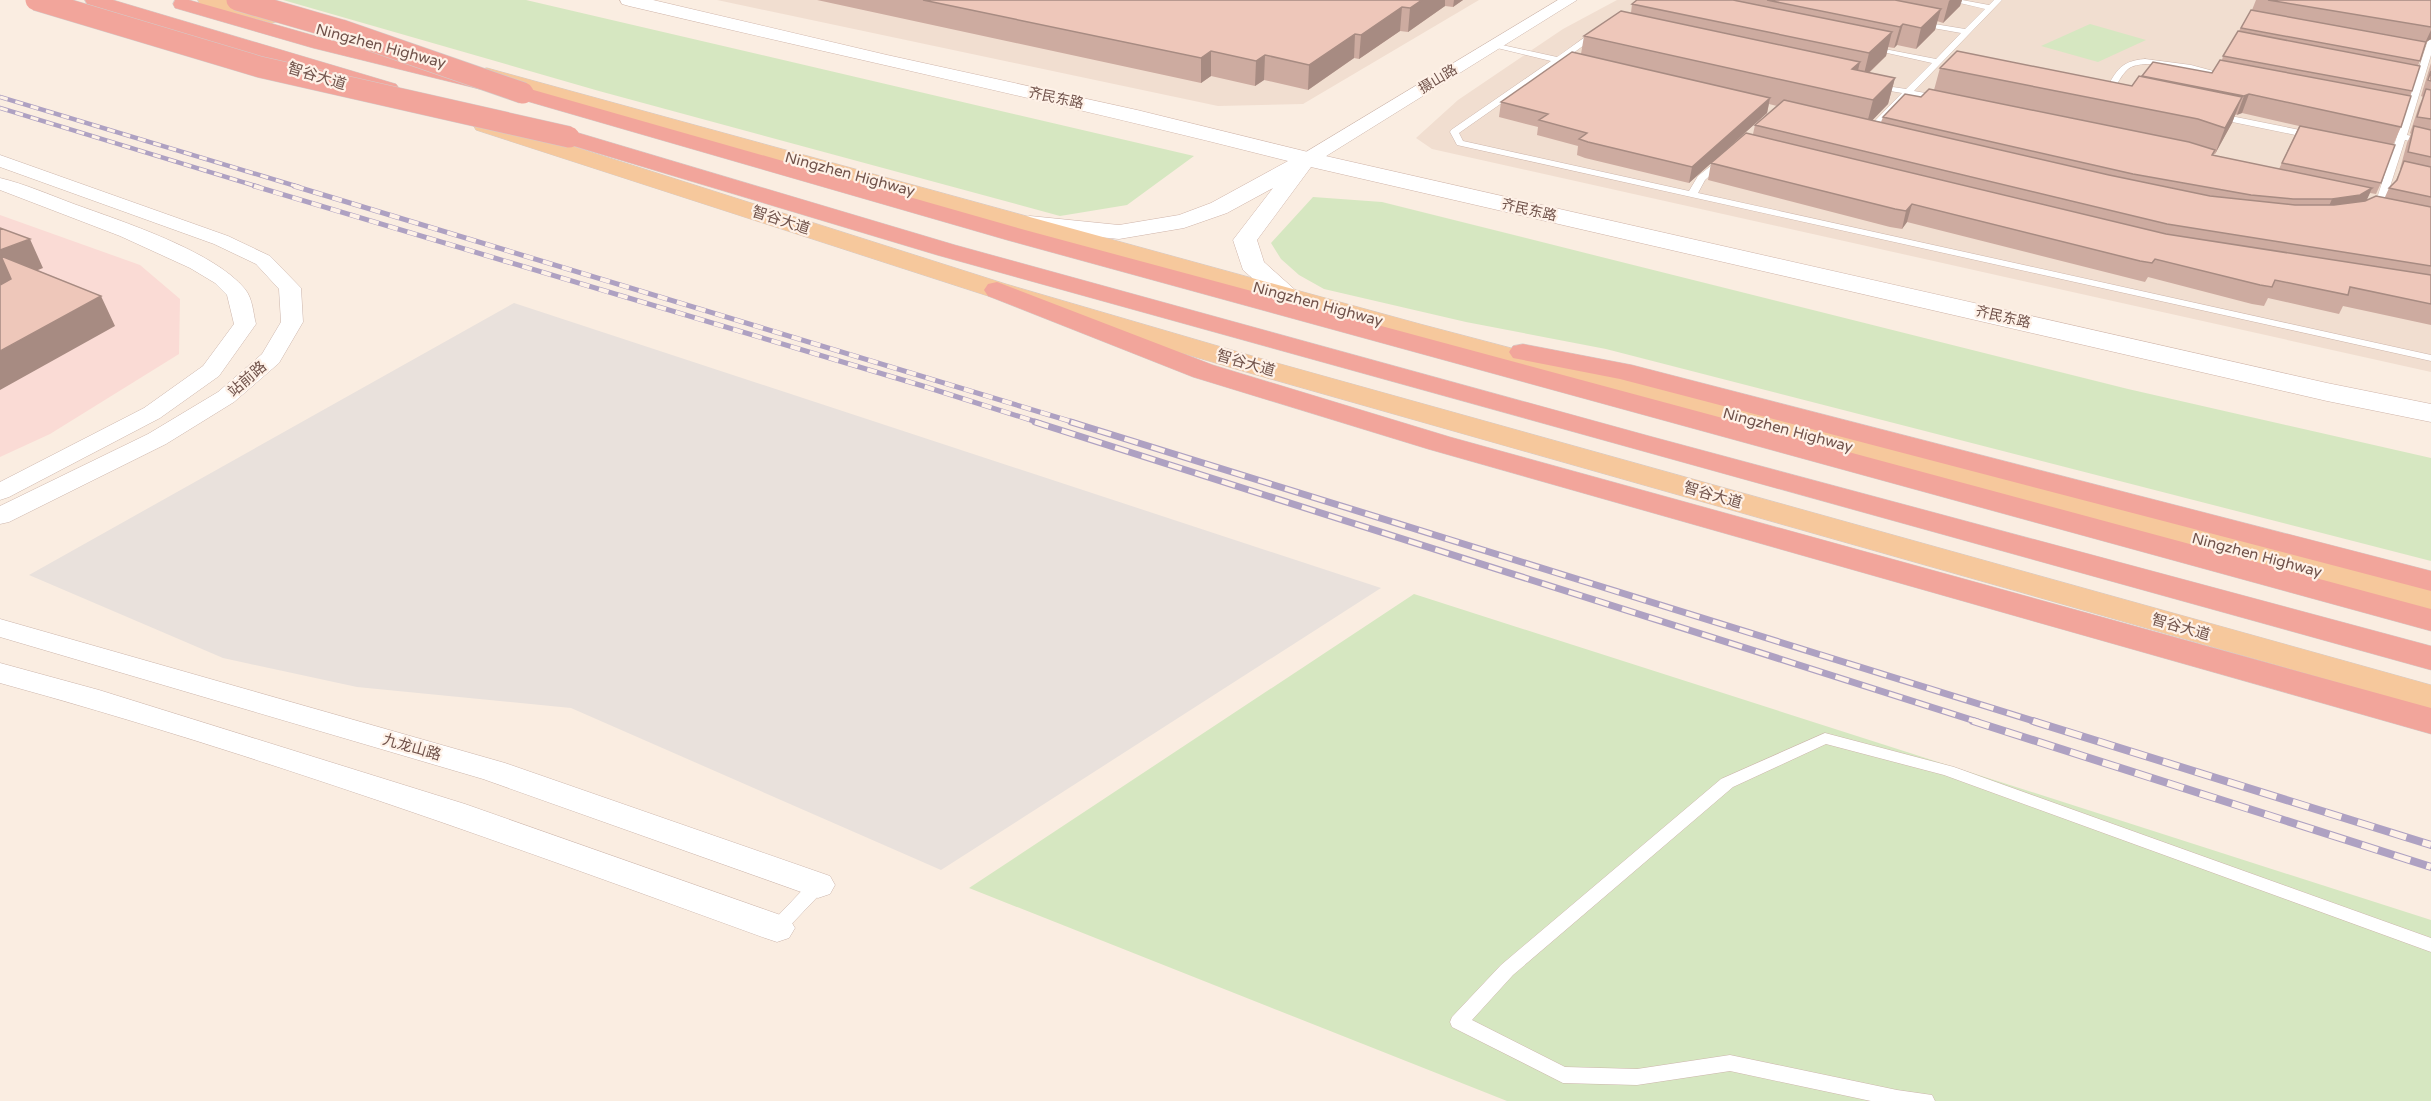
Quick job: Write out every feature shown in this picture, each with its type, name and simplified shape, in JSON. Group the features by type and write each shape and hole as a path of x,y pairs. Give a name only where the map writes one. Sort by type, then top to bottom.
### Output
{"highway":[{"path":"36,0 260,67 569,137"},
{"name":"智谷大道","path":"94,0 282,58 569,137 946,250 1638,442 2431,658"},
{"path":"168,0 320,44 523,93 1016,235 2431,620"},
{"path":"237,0 341,30 523,93"},
{"path":"997,290 1203,371 1439,443 2431,721"},
{"path":"1410,330 1622,371 1886,442 2431,581"}],"main road":[{"name":"智谷大道","path":"69,0 99,11 564,149 997,290 1267,369 2431,697"},
{"name":"Ningzhen Highway","path":"207,0 1030,223 1410,330 2431,601"}],"street":[{"name":"齐民东路","path":"629,0 887,61 1137,116 1308,159 2327,392 2431,412"},
{"name":"摄山路","path":"1308,159 1569,0"},
{"path":"1030,223 1119,232 1184,221 1219,208 1308,159"},
{"path":"1290,297 1252,265 1245,240 1308,159"},
{"name":"站前路","path":"0,161 221,240 263,260 290,288 292,322 271,357 226,397 157,439 0,516"},
{"name":"站前路","path":"0,184 154,242 211,270 237,293 245,324 211,371 160,407 75,455 0,492"},
{"name":"九龙山路","path":"0,628 494,771 818,885"},
{"path":"0,673 88,697 453,812 777,928"}],"lane":[{"path":"1951,0 1991,8"},
{"path":"1869,132 1998,0"},
{"path":"1912,21 1967,32"},
{"path":"1606,27 1454,132 1460,143 2431,358"},
{"path":"1496,45 1570,62"},
{"path":"2356,213 2374,204 2395,173 2397,152 2410,111 2418,100 2421,77 2427,68 2430,45 2418,46"},
{"path":"1858,46 1938,62"},
{"path":"2119,96 2107,94 2127,65 2133,63 2160,63 2239,78"},
{"path":"2409,75 2421,77"},
{"path":"1865,84 1944,99"},
{"path":"2398,109 2410,111"},
{"path":"2211,115 2327,138"},
{"path":"1858,130 1880,135"},
{"path":"2402,137 2431,143"},
{"path":"2385,150 2397,152"},
{"path":"1692,194 1701,178 1732,151"},
{"path":"1925,1101 1897,1098 1730,1063 1637,1077 1563,1075 1459,1022 1507,970 1726,783 1825,738 1948,771 2431,945"},
{"path":"777,928 818,885"}],"shaded area":[{"path":"717,0 1479,0 1303,104 1218,106"},
{"path":"1617,0 2431,0 2431,372 1432,149 1416,138 1458,100 1563,29"},
{"path":"0,215 140,265 180,299 179,354 50,434 0,457"},
{"path":"514,303 1381,588 941,870 571,708 357,687 223,658 29,575"}],"green space":[{"path":"283,0 526,0 1194,156 1127,205 1060,216 599,91"},
{"path":"2090,24 2146,40 2098,62 2041,46"},
{"path":"1313,197 1382,202 2128,389 2431,458 2431,561 1606,349 1466,322 1324,289 1299,275 1281,259 1271,243"},
{"path":"1414,594 2431,920 2431,1101 1507,1101 969,888"}],"building":[{"path":"923,0 1422,0 1410,8 1402,7 1361,35 1355,34 1309,65 1265,55 1256,61 1211,51 1201,58"},
{"path":"1637,0 1733,0 1892,32 1869,53 1632,4"},
{"path":"1767,0 1895,0 1941,9 1921,28 1903,24 1900,27"},
{"path":"2268,0 2431,0 2431,27"},
{"path":"2251,10 2426,42 2420,61 2241,28"},
{"path":"1621,11 1860,62 1852,69 1895,78 1873,100 1584,36"},
{"path":"2238,31 2420,66 2412,91 2223,56"},
{"path":"1957,51 2132,86 2139,76 2242,97 2225,128 2198,119 1940,68"},
{"path":"1572,52 1770,98 1692,167 1579,139 1587,133 1539,120 1548,114 1501,102"},
{"path":"2220,60 2411,96 2401,127 2249,94 2244,96 2142,76 2153,62 2212,73"},
{"path":"1929,89 2189,142 2215,150 2212,155 2372,188 2360,195 2332,199 2293,199 2251,195 2133,174 1883,117 1905,94 1921,97"},
{"path":"2426,89 2431,90 2431,119 2417,117"},
{"path":"1784,100 2210,196 2295,205 2334,205 2365,201 2376,196 2431,207 2431,266 2167,224 1755,125"},
{"path":"2300,126 2395,145 2381,183 2282,163"},
{"path":"2414,126 2431,130 2431,157 2408,152"},
{"path":"1746,133 2166,234 2431,275 2431,304 2350,287 2348,295 2275,280 2272,287 2260,285 2155,259 2152,263 2140,261 1912,204 1906,211 1895,209 1711,163"},
{"path":"2404,161 2431,167 2431,197 2389,188 2397,180"},
{"path":"0,228 30,239 0,250"},
{"path":"1,256 101,296 0,351 0,285 11,279"}],"railway":[{"path":"0,97 299,187"},
{"path":"0,108 259,187"},
{"path":"254,186 1040,423"},
{"path":"294,186 1076,423"},
{"path":"1035,422 1978,722"},
{"path":"1071,422 2037,722"},
{"path":"1973,721 2431,867"},
{"path":"2033,721 2431,845"}]}
